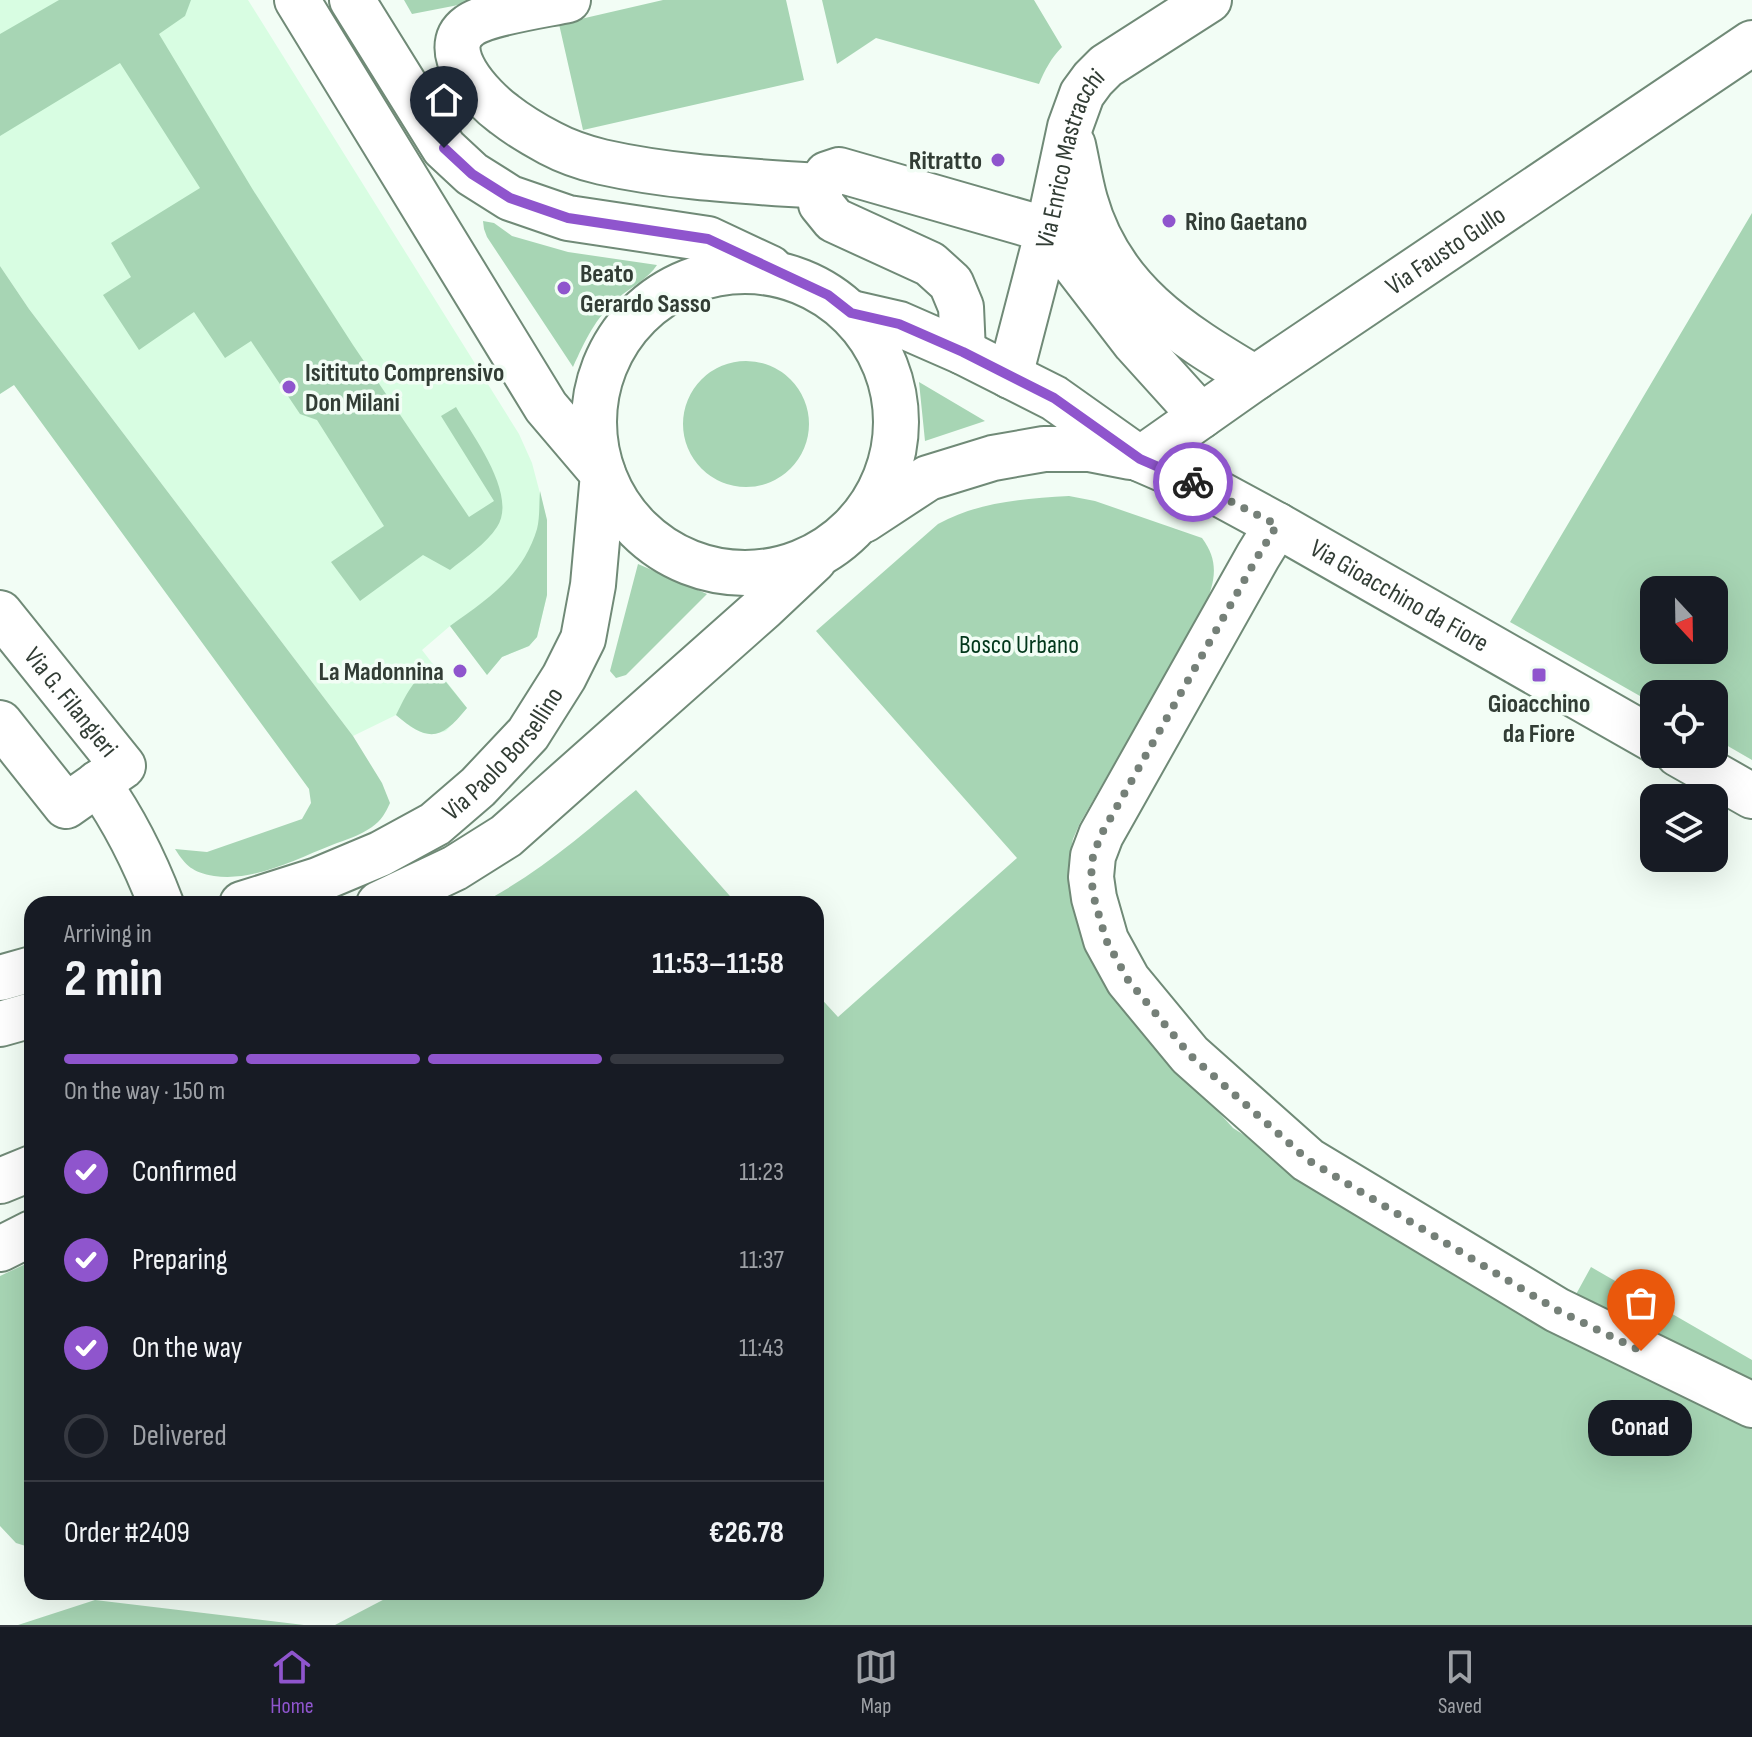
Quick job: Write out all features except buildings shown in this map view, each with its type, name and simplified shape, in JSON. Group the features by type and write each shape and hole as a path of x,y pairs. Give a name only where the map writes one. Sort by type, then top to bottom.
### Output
{"street":[{"path":"297,0 546,407 603,474 618,503 639,530 664,550 694,564 727,572 760,572 792,565 839,539 928,478 993,458 1044,449 1089,449 1140,459"},
{"path":"352,0 444,148 472,174 510,198 568,218 708,239 828,295 851,313 872,339 887,369 896,402 896,436 889,468 876,499 839,539"},
{"path":"568,0 487,17 468,26 458,38 457,51 462,67 471,82 502,113 550,143 599,161 669,174 819,186"},
{"name":"Via Enrico Mastracchi","path":"1010,376 1048,230 1070,127 1082,94 1106,66 1209,0"},
{"name":"Via Fausto Gullo","path":"1140,459 1752,43"},
{"path":"1070,127 1085,202 1103,244 1127,282 1157,313 1199,345 1255,378"},
{"path":"963,352 961,307 951,283 930,264 834,220 821,204 819,186 827,174 839,170 1048,230 1135,343 1201,416"},
{"path":"603,474 596,446 594,417 598,389 607,361 621,336 640,314 663,296 689,282 716,274 760,272 802,282"},
{"path":"851,313 899,324 963,352 1054,398 1140,459"},
{"name":"Via Gioacchino da Fiore","path":"1140,459 1218,493 1277,525 1640,732"},
{"name":"Via Paolo Borsellino","path":"267,896 318,880 380,854 435,824 478,787 528,734 564,677 583,639 593,585 603,474"},
{"path":"1277,525 1101,835 1093,856 1092,888 1102,929 1116,962 1190,1055 1308,1160 1557,1310 1752,1405"},
{"name":"Via Paolo Borsellino","path":"396,896 455,868 506,836 839,539"},
{"name":"Via G. Filangieri","path":"0,613 123,766 66,806 0,723"},
{"path":"1703,768 1752,796"},
{"path":"98,783 112,803 157,896"},
{"path":"0,978 24,971"},
{"path":"0,1024 24,1017"},
{"path":"0,1181 24,1171"},
{"path":"0,1249 24,1237"}],"shaded area":[{"name":"Isitituto Comprensivo Don Milani","path":"0,0 248,0 519,434 532,463 547,520 547,595 537,637 529,646 502,657 487,675 450,626 422,650 467,708 446,731 423,733 396,715 353,736 29,309 0,266"}],"green space":[{"path":"59,0 191,0 185,16 159,34 253,190 469,517 494,501 441,416 456,407 491,466 502,499 502,514 497,527 482,545 450,570 423,555 360,601 331,562 384,526 317,420 300,414 251,341 225,358 194,312 139,350 103,295 131,277 111,243 200,188 120,63 0,136 0,34"},
{"path":"404,0 484,0 412,14"},
{"path":"663,0 786,0 804,80 583,130 559,24"},
{"path":"822,0 1034,0 1062,47 1039,84 876,38 837,64"},
{"path":"1752,213 1752,760 1728,746 1728,680 1640,680 1640,696 1510,622"},
{"path":"483,221 494,223 512,236 568,252 657,265 603,314 573,367 487,237"},
{"path":"0,266 29,309 353,736 382,783 390,803 381,819 368,830 289,863 244,876 214,876 200,872 186,864 175,849 207,852 302,819 311,803 309,789 14,385 0,394"},
{"path":"746,361 770,365 791,379 805,400 809,424 805,448 791,469 770,483 746,487 722,483 701,469 687,448 683,424 687,400 701,379 722,365"},
{"path":"919,382 985,421 925,441"},
{"path":"540,491 547,520 547,595 537,637 529,646 502,657 487,675 450,626 491,596 523,560 537,529"},
{"name":"Bosco Urbano","path":"1069,496 1095,501 1202,538 1213,564 1213,581 1204,608 1073,839 1069,858 1071,887 1116,998 1233,1128 1550,1330 1752,1427 1752,1625 335,1625 383,1600 824,1600 824,1002 838,1017 1017,858 816,631 938,524 970,510 1018,500"},
{"path":"638,564 707,594 626,675 616,678 610,671"},
{"path":"434,667 467,708 450,727 442,732 426,734 396,715 415,682"},
{"path":"636,790 730,896 494,896 521,880"},
{"path":"24,1265 24,1546 16,1543 0,1526 0,1276"},
{"path":"1591,1267 1752,1360 1752,1384 1574,1298"},
{"path":"95,1600 304,1625 18,1625"}],"way so far":[{"path":"1193,482 1277,525 1101,835 1093,856 1091,877 1094,898 1116,962 1190,1055 1308,1160 1557,1310 1641,1351"}],"place":[{"name":"Ritratto","path":"998,160"},
{"name":"Rino Gaetano","path":"1169,221"},
{"name":"Beato Gerardo Sasso","path":"564,288"},
{"name":"Isitituto Comprensivo Don Milani","path":"289,387"},
{"name":"La Madonnina","path":"460,671"},
{"name":"Gioacchino da Fiore","path":"1539,675"},
{"name":"Conad","path":"1641,1351"}],"route":[{"path":"444,148 472,174 510,198 568,218 708,239 828,295 851,313 899,324 963,352 1054,398 1140,459 1193,482"}]}
